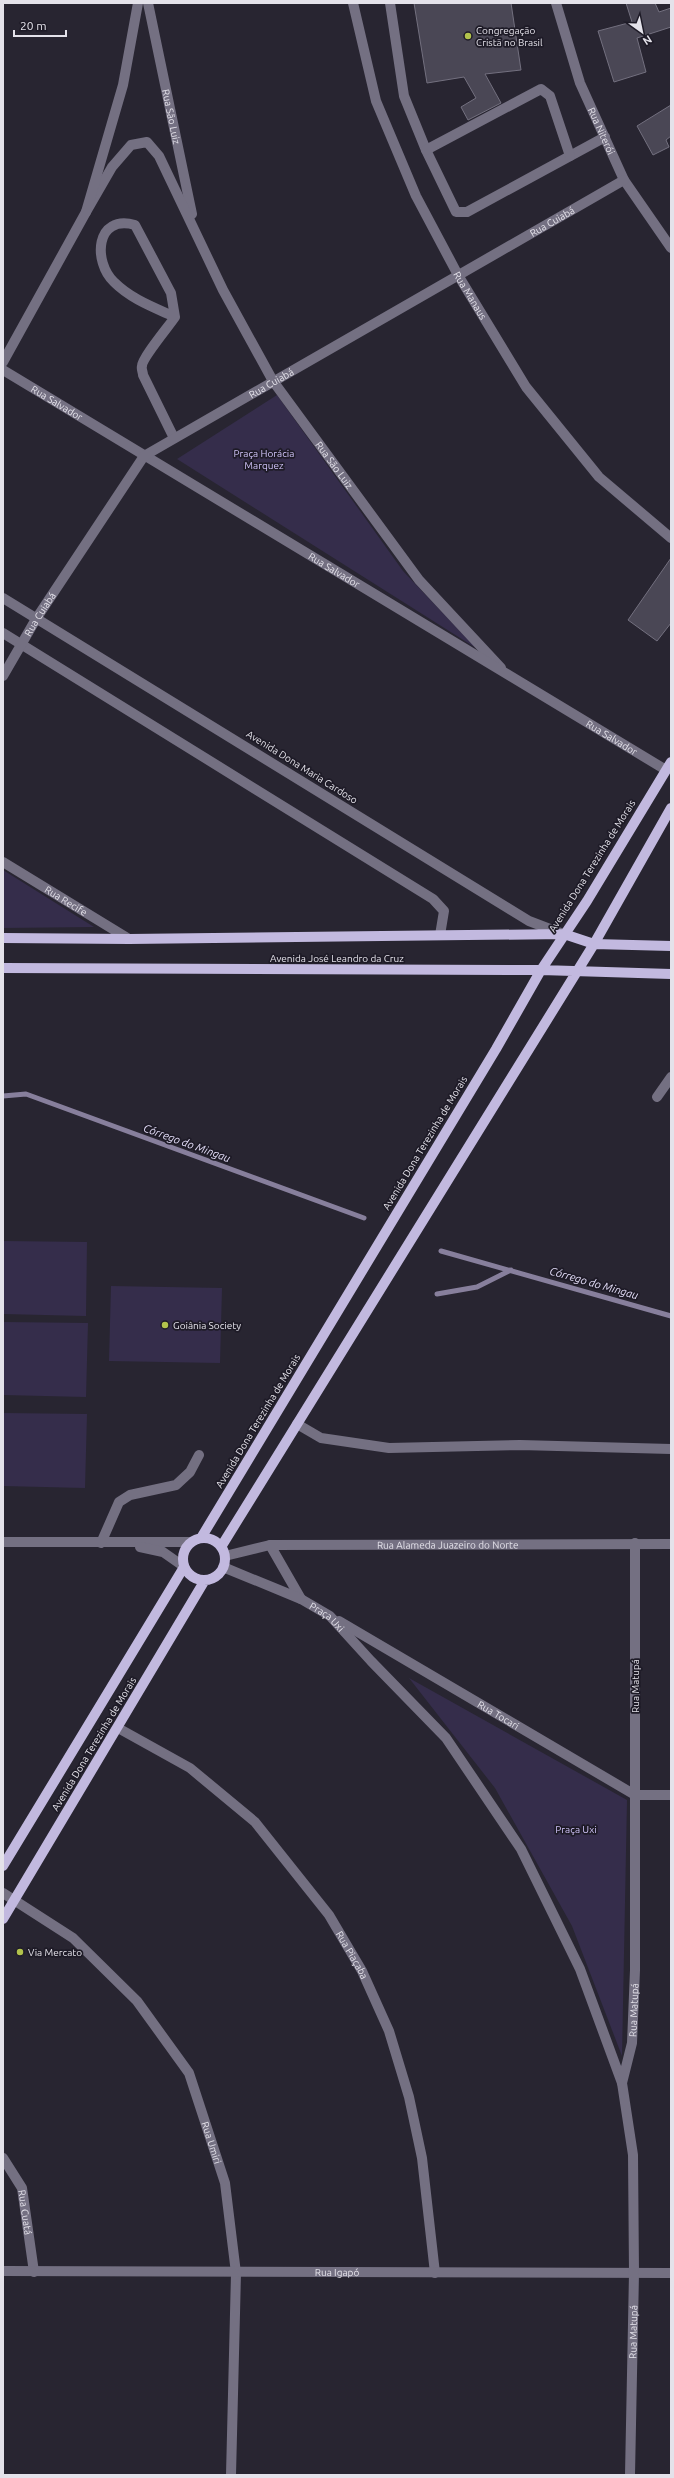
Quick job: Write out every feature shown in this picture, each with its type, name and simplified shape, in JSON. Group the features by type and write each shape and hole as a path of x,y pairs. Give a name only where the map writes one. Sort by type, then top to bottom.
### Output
{"main road":[{"name":"Avenida Dona Terezinha de Morais","path":"201,1538 496,1048 541,970 668,766"},
{"path":"223,1552 212,1540 201,1538 191,1542 183,1553 184,1567 192,1577 205,1580 216,1576 223,1567 223,1552 297,1424 594,944 671,808"},
{"name":"Avenida José Leandro da Cruz","path":"3,938 129,939 564,934"},
{"name":"Avenida Dona Maria Cardoso","path":"564,934 594,944"},
{"path":"594,944 671,946"},
{"name":"Avenida José Leandro da Cruz","path":"3,968 113,970 541,970 671,974"},
{"name":"Avenida Dona Terezinha de Morais","path":"3,1866 184,1567"},
{"name":"Avenida Dona Terezinha de Morais","path":"3,1919 205,1580"}],"street":[{"name":"Rua São Luiz","path":"86,212 123,86 138,3"},
{"name":"Rua São Luiz","path":"148,3 195,230"},
{"name":"Rua Manaus","path":"353,3 376,100 416,196 458,275 526,387 598,477 671,538"},
{"path":"390,3 404,96 426,150 452,207 456,212 461,213 604,137"},
{"name":"Rua Niterói","path":"556,3 580,83 624,180 671,248"},
{"path":"426,150 541,89 550,96 570,156"},
{"name":"Rua São Luiz","path":"3,362 112,167 131,145 147,142 159,156 224,290 273,381 419,580 509,677"},
{"name":"Rua Cuiabá","path":"3,676 36,619 144,456 624,180"},
{"path":"174,438 143,375 142,365 145,356 175,316 171,293 135,225 123,221 114,224 103,236 100,256 113,282 137,300 175,316"},
{"name":"Rua Salvador","path":"3,370 509,677 668,766"},
{"name":"Avenida Dona Maria Cardoso","path":"3,598 529,921 564,934"},
{"path":"3,633 433,899 444,911 440,935"},
{"name":"Rua Recife","path":"3,862 129,939"},
{"path":"657,1097 671,1077"},
{"path":"297,1424 320,1438 389,1448 520,1446 671,1449"},
{"path":"101,1543 119,1502 130,1495 176,1485 190,1472 199,1455"},
{"path":"3,1542 120,1544 191,1542"},
{"name":"Rua Matupá","path":"630,2475 634,2273 633,2155 622,2083 632,2043 634,2016 635,1543"},
{"path":"120,1544 163,1552 184,1567"},
{"name":"Rua Alameda Juazeiro do Norte","path":"223,1552 270,1545 671,1544"},
{"name":"Praça Uxi","path":"270,1545 301,1599"},
{"name":"Praça Uxi","path":"223,1567 301,1599 330,1616 371,1661 446,1738 520,1849 580,1969 622,2083"},
{"name":"Rua Tocari","path":"330,1616 635,1795"},
{"name":"Rua Piaçaba","path":"118,1728 190,1768 255,1822 329,1915 359,1964 389,2031 409,2096 422,2158 435,2273"},
{"path":"635,1795 671,1795"},
{"name":"Rua Umiri","path":"3,1893 73,1938 132,1996 189,2073 225,2183 236,2272 231,2475"},
{"name":"Rua Cuatá","path":"3,2158 22,2188 34,2272"},
{"name":"Rua Igapó","path":"3,2271 671,2273"}],"green space":[{"name":"Praça Horácia Marquez","path":"277,395 403,571 476,648 177,459"},
{"path":"3,870 94,927 3,928"},
{"path":"3,1241 87,1242 86,1316 3,1314"},
{"name":"Goiânia Society","path":"111,1286 222,1288 220,1363 109,1361"},
{"path":"3,1322 88,1323 86,1397 3,1395"},
{"path":"3,1413 87,1414 85,1488 3,1486"},
{"name":"Praça Uxi","path":"409,1678 627,1800 622,2056 572,1926 495,1788"}],"building":[{"name":"Congregação Cristã no Brasil","path":"414,3 511,3 521,70 485,74 501,103 468,120 461,107 476,98 464,77 427,83"},
{"path":"626,3 655,3 659,12 671,8 671,27 637,38 646,72 614,82 598,31 632,22"},
{"path":"671,105 671,136 666,140 669,147 653,155 637,126"},
{"path":"671,558 671,623 657,641 628,620"}],"waterway":[{"name":"Córrego do Mingau","path":"3,1096 26,1094 364,1218"},
{"name":"Córrego do Mingau","path":"441,1251 671,1316"},
{"name":"Córrego do Mingau","path":"437,1294 477,1287 511,1270"}],"place":[{"name":"Congregação Cristã no Brasil","path":"468,36"},
{"name":"Goiânia Society","path":"165,1325"},
{"name":"Via Mercato","path":"20,1952"}]}
